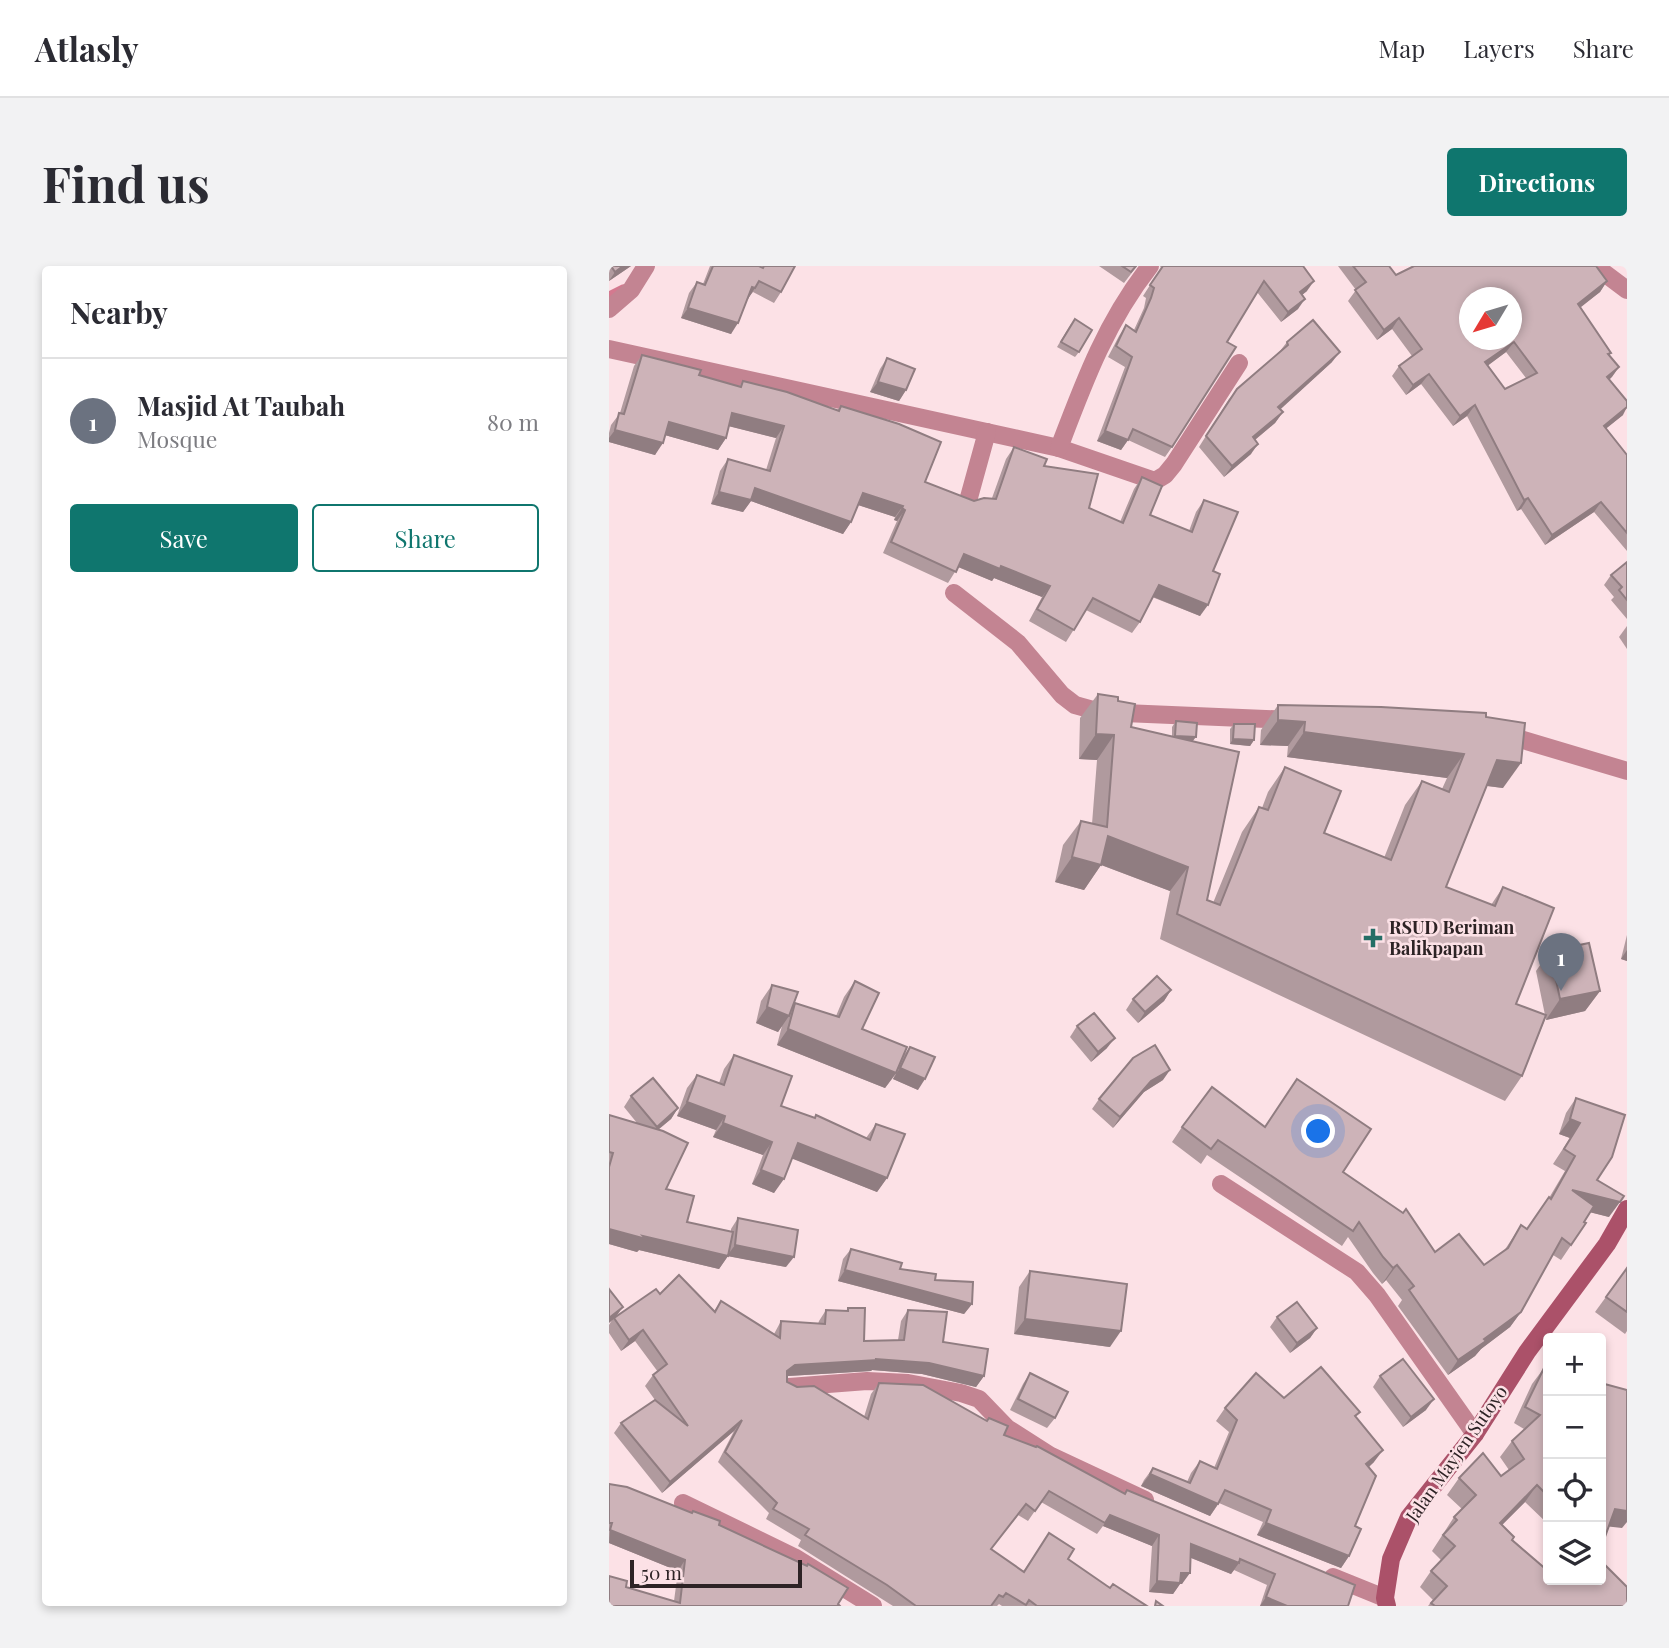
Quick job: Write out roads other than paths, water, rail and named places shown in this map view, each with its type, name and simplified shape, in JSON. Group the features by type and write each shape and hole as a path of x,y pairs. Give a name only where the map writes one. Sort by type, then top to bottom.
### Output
{"main road":[{"name":"Jalan Mayjen Sutoyo","path":"1386,1602 1391,1559 1409,1517 1475,1434 1527,1352 1607,1244 1627,1209"}],"street":[{"path":"612,301 631,290 646,266"},
{"path":"1059,448 1093,360 1122,303 1150,266"},
{"path":"1595,266 1627,290"},
{"path":"609,349 1059,448 1155,481 1174,464 1239,363"},
{"path":"968,501 987,432"},
{"path":"954,593 1018,643 1062,695 1075,705 1124,713 1306,720"},
{"path":"1490,730 1627,771"},
{"path":"1221,1184 1357,1272 1377,1295 1475,1434"},
{"path":"789,1387 867,1381 908,1383 961,1393 979,1399 1007,1429 1051,1455 1159,1506"},
{"path":"683,1503 794,1557 873,1606"},
{"path":"1322,1573 1386,1602"}],"waterway":[{"path":"609,295 623,288"}],"place":[{"name":"RSUD Beriman Balikpapan","path":"1373,938"},
{"name":"Masjid At Taubah","path":"1561,991"}]}
